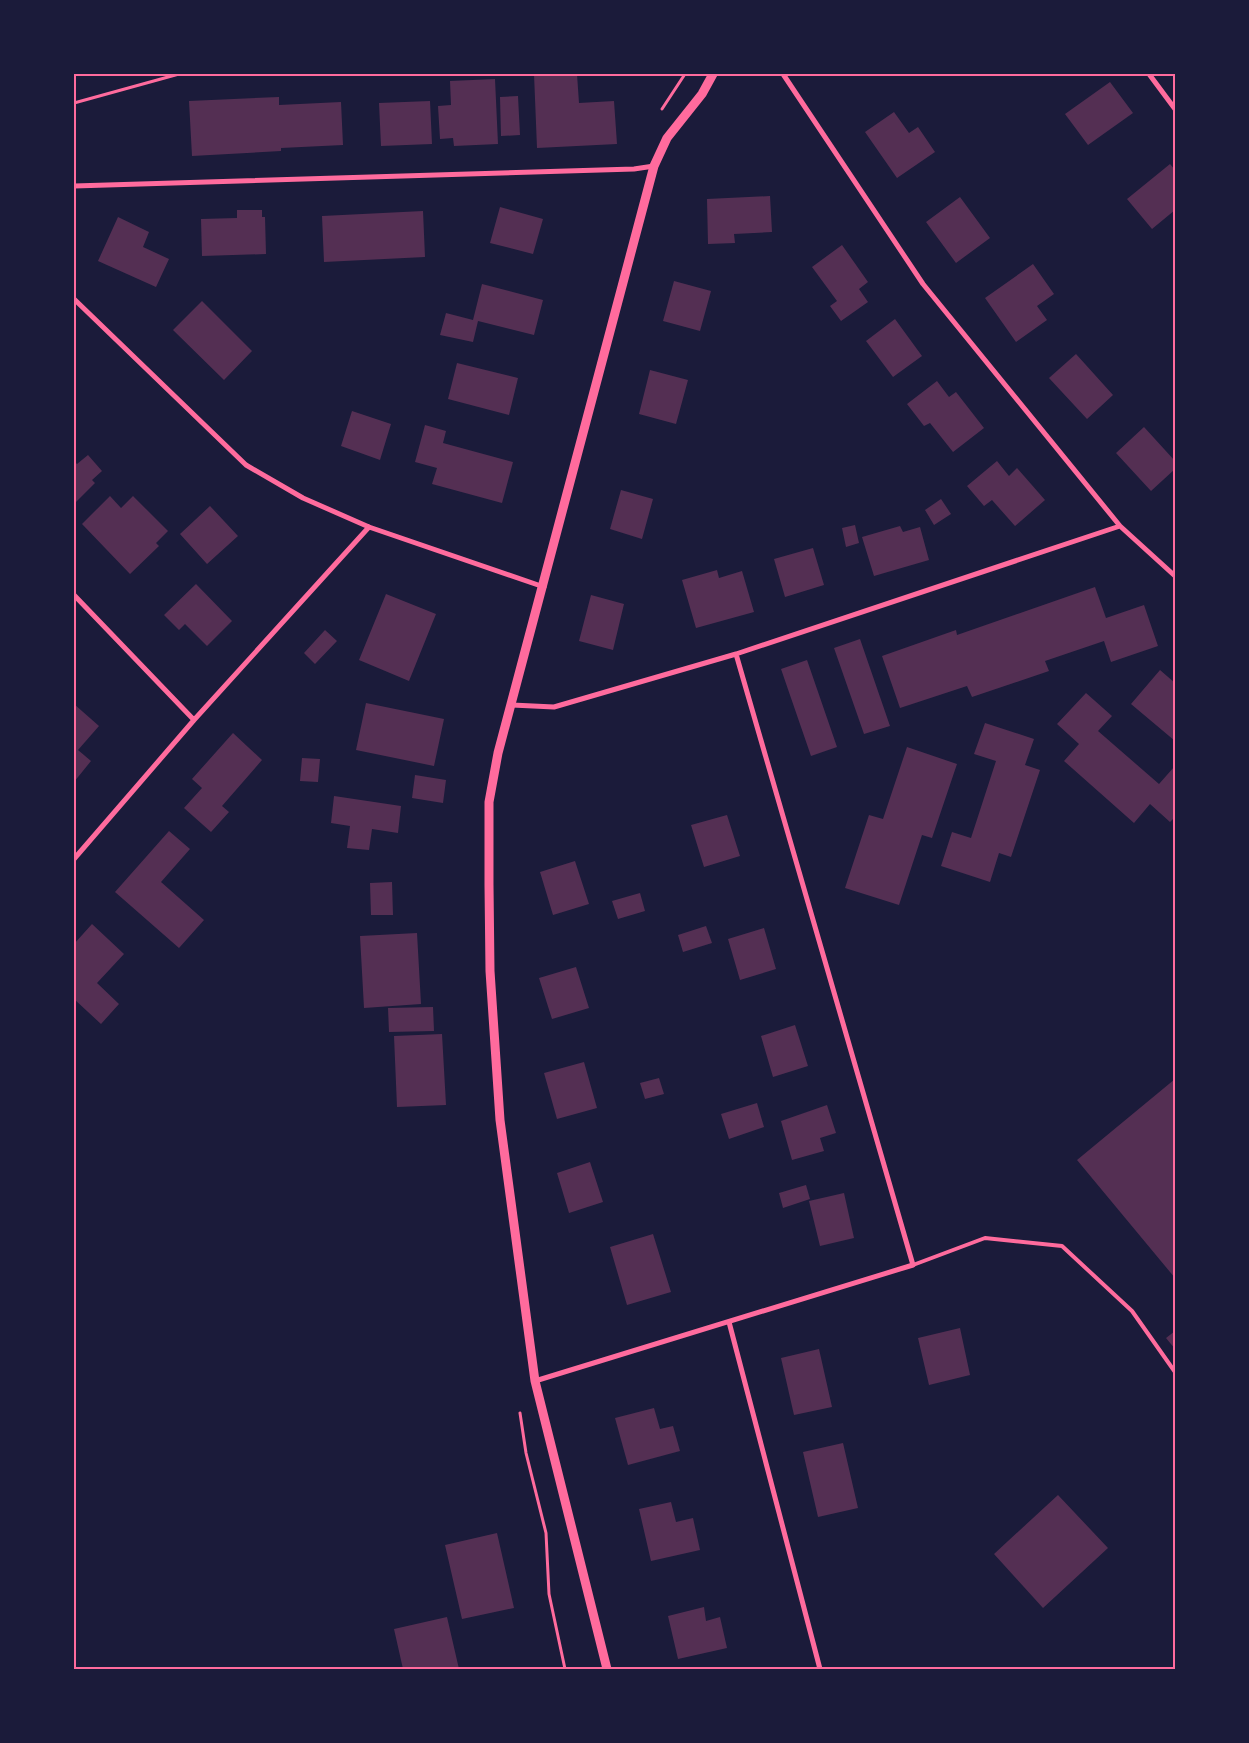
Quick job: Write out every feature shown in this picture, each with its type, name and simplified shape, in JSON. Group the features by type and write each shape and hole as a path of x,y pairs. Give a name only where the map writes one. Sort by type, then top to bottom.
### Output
{"street":[{"path":"607,1669 536,1381 500,1120 490,971 489,802 498,753 544,587 654,166 668,138 702,94 712,74"},
{"path":"782,74 923,284 1120,526 1175,576"},
{"path":"1149,74 1175,109"},
{"path":"74,186 624,169 654,166"},
{"path":"74,299 246,465 303,498 368,527 544,587"},
{"path":"512,706 554,707 736,654 1120,526"},
{"path":"74,859 194,720 368,527"},
{"path":"74,595 194,720"},
{"path":"536,1381 913,1265 736,654"},
{"path":"729,1322 820,1669"}],"lane":[{"path":"913,1265 985,1238 1062,1246 1132,1311 1175,1372"}],"path":[{"path":"74,102 179,74"},
{"path":"660,113 685,74"},
{"path":"519,1404 526,1453 546,1533 549,1594 564,1669"}],"building":[{"path":"534,74 577,74 579,103 614,101 617,144 537,148"},
{"path":"495,79 498,144 454,146 453,138 440,139 438,106 451,105 450,81"},
{"path":"1110,82 1133,113 1088,145 1065,114"},
{"path":"518,96 520,135 501,136 500,97"},
{"path":"279,97 279,105 341,102 343,145 281,148 281,151 192,156 189,101"},
{"path":"430,101 432,144 381,146 379,103"},
{"path":"894,112 909,133 918,127 935,152 897,178 865,132"},
{"path":"1170,164 1175,170 1175,210 1152,229 1127,199"},
{"path":"770,196 772,232 734,234 735,243 708,244 707,199"},
{"path":"960,197 990,238 956,263 926,222"},
{"path":"500,207 543,219 533,254 490,243"},
{"path":"237,210 262,210 262,217 265,217 266,254 202,256 201,219 237,218"},
{"path":"423,211 425,257 324,262 322,216"},
{"path":"118,217 149,232 143,247 169,259 156,287 98,261"},
{"path":"842,245 868,282 859,289 868,302 841,321 830,306 837,301 812,267"},
{"path":"1033,264 1054,294 1037,306 1047,320 1016,342 985,298"},
{"path":"674,281 711,291 700,331 663,321"},
{"path":"482,284 543,300 534,335 478,321 473,342 440,335 446,313 473,320"},
{"path":"202,301 252,351 224,380 173,330"},
{"path":"895,319 922,356 893,377 866,341"},
{"path":"1076,354 1113,395 1087,419 1049,378"},
{"path":"457,363 518,378 509,415 448,399"},
{"path":"650,370 688,380 676,424 639,414"},
{"path":"937,381 949,397 956,392 984,428 953,452 930,423 924,426 907,404"},
{"path":"352,411 391,424 380,460 341,446"},
{"path":"425,425 446,431 443,443 513,462 502,503 432,484 437,468 415,462"},
{"path":"1144,427 1175,461 1175,469 1151,491 1116,453"},
{"path":"88,455 102,471 92,480 95,483 74,504 74,461 77,464"},
{"path":"997,461 1009,476 1017,468 1045,500 1015,526 992,500 984,506 967,486"},
{"path":"621,490 653,499 642,539 610,529"},
{"path":"110,496 121,508 133,496 168,531 156,543 159,546 130,574 82,524"},
{"path":"941,499 951,514 934,525 925,510"},
{"path":"210,506 238,536 207,564 180,534"},
{"path":"855,525 859,543 846,547 842,528"},
{"path":"900,526 903,532 920,527 929,560 874,576 862,537"},
{"path":"813,548 824,585 785,597 774,559"},
{"path":"717,570 719,578 742,571 754,612 696,628 682,580"},
{"path":"196,584 232,621 207,646 185,624 179,630 164,615"},
{"path":"1095,587 1106,618 1144,605 1158,646 1111,662 1104,641 1045,661 1049,671 972,697 967,686 900,708 882,656 956,630 957,635"},
{"path":"386,594 436,614 409,681 359,660"},
{"path":"591,595 624,604 613,650 579,641"},
{"path":"325,630 337,641 315,664 304,653"},
{"path":"860,639 890,726 864,734 834,648"},
{"path":"807,660 837,747 811,756 781,669"},
{"path":"1160,670 1175,683 1175,741 1131,704"},
{"path":"1086,693 1112,716 1098,731 1159,784 1175,768 1175,817 1170,822 1150,804 1134,823 1064,761 1079,744 1057,724"},
{"path":"366,703 444,719 434,766 356,750"},
{"path":"74,704 99,726 78,750 91,761 74,782"},
{"path":"985,723 1034,739 1025,765 1040,770 1011,857 999,853 990,882 941,866 952,832 971,838 996,761 974,754"},
{"path":"233,733 262,760 222,806 229,812 211,832 184,808 202,788 192,779"},
{"path":"907,747 957,764 932,838 922,835 899,905 845,888 869,815 883,819"},
{"path":"302,758 320,759 318,782 300,781"},
{"path":"415,775 446,780 443,803 412,798"},
{"path":"334,796 401,806 398,833 372,829 369,850 347,848 350,826 331,823"},
{"path":"727,815 740,856 704,867 691,825"},
{"path":"169,831 190,849 161,882 204,920 179,948 115,892"},
{"path":"575,861 589,904 553,915 540,872"},
{"path":"392,882 393,915 371,915 370,883"},
{"path":"640,893 645,911 618,919 612,901"},
{"path":"92,924 124,954 97,983 119,1004 101,1024 74,999 74,944"},
{"path":"706,926 712,943 683,952 678,935"},
{"path":"764,928 776,969 740,980 728,939"},
{"path":"417,933 421,1004 364,1008 360,936"},
{"path":"576,967 589,1008 552,1019 539,978"},
{"path":"433,1007 434,1031 389,1032 388,1008"},
{"path":"795,1025 808,1066 773,1077 761,1036"},
{"path":"442,1034 446,1105 397,1107 394,1036"},
{"path":"584,1062 597,1108 557,1119 544,1073"},
{"path":"659,1078 664,1094 645,1099 640,1083"},
{"path":"1175,1079 1175,1278 1077,1160"},
{"path":"757,1103 764,1127 729,1139 721,1114"},
{"path":"827,1105 836,1133 820,1138 824,1151 792,1160 781,1121"},
{"path":"590,1162 603,1202 569,1213 557,1173"},
{"path":"806,1185 810,1199 783,1208 779,1193"},
{"path":"844,1193 854,1238 820,1246 809,1201"},
{"path":"653,1234 671,1292 627,1305 610,1247"},
{"path":"960,1328 970,1375 929,1385 918,1338"},
{"path":"1175,1331 1175,1349 1166,1338"},
{"path":"819,1349 832,1407 794,1415 781,1358"},
{"path":"654,1408 660,1429 673,1426 680,1451 628,1465 615,1418"},
{"path":"843,1443 858,1508 818,1517 803,1452"},
{"path":"1058,1495 1108,1548 1043,1608 994,1554"},
{"path":"671,1502 676,1522 693,1518 700,1550 651,1561 639,1509"},
{"path":"497,1533 514,1608 462,1619 445,1545"},
{"path":"704,1607 706,1621 720,1617 727,1648 678,1659 668,1616"},
{"path":"447,1617 459,1669 403,1669 394,1629"}]}
